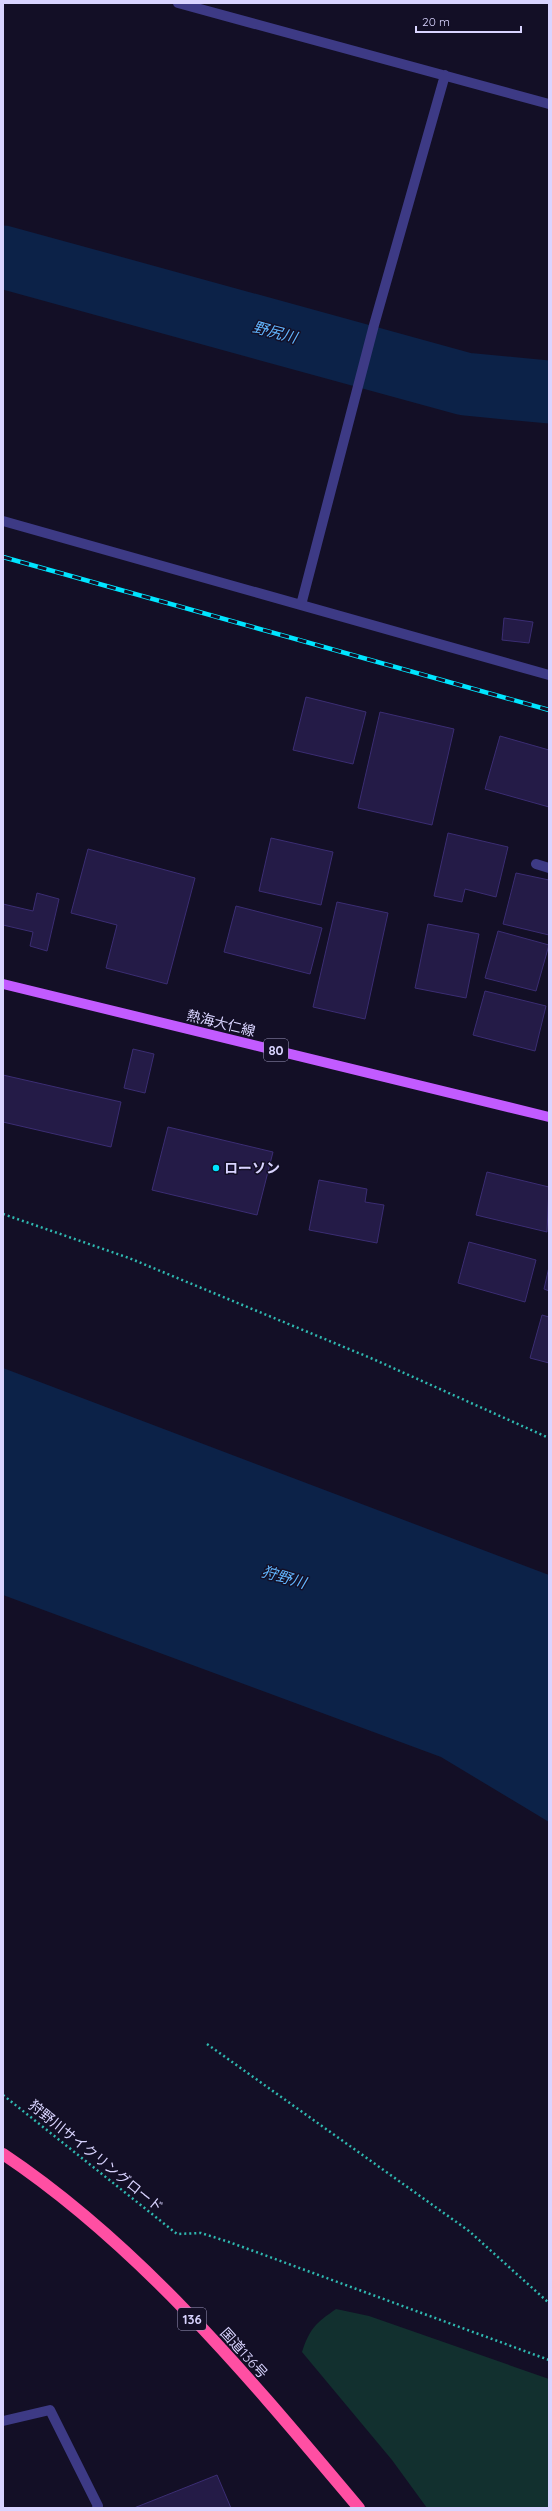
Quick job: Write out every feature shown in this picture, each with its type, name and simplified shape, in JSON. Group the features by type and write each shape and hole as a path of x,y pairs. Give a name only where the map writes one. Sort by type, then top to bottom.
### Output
{"highway":[{"name":"国道136号","path":"3,2154 35,2175 133,2259 225,2353 359,2508"}],"main road":[{"name":"熱海大仁線","path":"3,984 549,1117"}],"street":[{"path":"178,3 549,104"},
{"path":"301,605 359,379 445,75"},
{"path":"3,521 549,675"},
{"path":"536,864 549,868"},
{"path":"3,2421 50,2410 98,2506 97,2508"}],"path":[{"path":"3,1214 136,1261 373,1359 549,1438"},
{"path":"207,2044 249,2072 382,2171 469,2231 549,2303"},
{"name":"狩野川サイクリングロード","path":"3,2095 177,2234 201,2233 229,2242 549,2360"}],"green space":[{"path":"336,2309 369,2316 549,2379 549,2508 427,2508 392,2460 302,2352 314,2327 323,2318"}],"water":[{"name":"狩野川","path":"3,1368 549,1575 549,1822 441,1757 3,1595"}],"building":[{"path":"504,618 533,622 529,643 502,640"},
{"path":"306,697 366,712 353,764 293,750"},
{"path":"380,712 454,729 432,825 358,808"},
{"path":"500,736 549,750 549,807 485,789"},
{"path":"448,833 508,847 496,897 465,889 462,902 434,896"},
{"path":"271,838 333,852 321,905 259,891"},
{"path":"88,849 195,878 167,984 106,968 117,925 71,913"},
{"path":"516,873 549,880 549,935 503,924"},
{"path":"37,893 59,899 47,951 30,946 33,932 3,925 3,904 33,911"},
{"path":"337,902 388,913 365,1019 313,1007"},
{"path":"236,906 322,928 310,974 224,952"},
{"path":"428,924 479,934 466,998 415,988"},
{"path":"498,931 549,945 536,991 485,978"},
{"path":"485,991 546,1006 535,1051 473,1035"},
{"path":"133,1049 154,1054 145,1093 124,1088"},
{"path":"3,1075 121,1102 111,1147 3,1122"},
{"path":"168,1127 273,1152 257,1215 152,1190"},
{"path":"487,1172 549,1187 547,1232 476,1215"},
{"path":"319,1180 367,1189 365,1202 384,1205 377,1243 309,1230"},
{"path":"469,1242 536,1260 525,1302 458,1283"},
{"path":"549,1267 549,1291 544,1289"},
{"path":"542,1315 549,1317 549,1363 530,1358"},
{"path":"217,2475 231,2508 134,2508"}],"waterway":[{"name":"野尻川","path":"3,257 465,384 549,392"}],"railway":[{"path":"3,557 549,710"}],"place":[{"name":"ローソン","path":"216,1168"}]}
